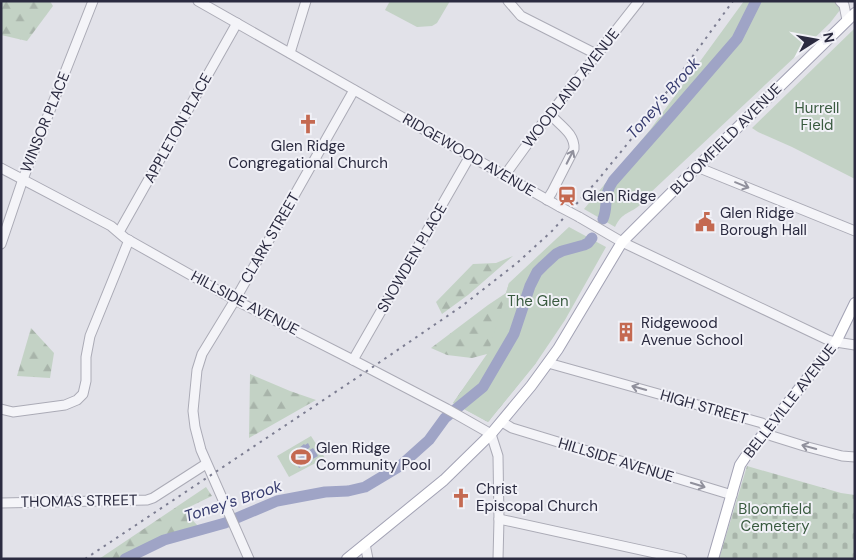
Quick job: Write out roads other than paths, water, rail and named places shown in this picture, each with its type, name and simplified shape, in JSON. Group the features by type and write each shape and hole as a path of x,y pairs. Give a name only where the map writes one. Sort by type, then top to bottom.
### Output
{"main road":[{"name":"BLOOMFIELD AVENUE","path":"347,559 444,480 491,434 531,386 566,337 622,242 851,16"},
{"name":"BELLEVILLE AVENUE","path":"712,559 740,465 836,342 855,303"}],"street":[{"name":"WINSOR PLACE","path":"1,244 23,179 93,1"},
{"name":"RIDGEWOOD AVENUE","path":"198,1 622,242 828,340 855,345"},
{"path":"290,53 306,1"},
{"path":"508,1 521,16 598,55"},
{"name":"WOODLAND AVENUE","path":"505,176 550,114 639,1"},
{"path":"840,1 851,16"},
{"name":"APPLETON PLACE","path":"119,232 237,23"},
{"name":"CLARK STREET","path":"249,559 206,464 199,442 194,418 197,370 202,354 235,300 354,90"},
{"path":"547,200 575,144 571,134 550,114"},
{"name":"SNOWDEN PLACE","path":"353,360 470,156"},
{"path":"696,167 855,231"},
{"name":"HILLSIDE AVENUE","path":"1,168 111,226 129,240 235,300 447,409 491,434"},
{"path":"1,409 12,412 65,406 77,400 83,394 90,336 129,240"},
{"name":"HIGH STREET","path":"548,363 762,424 772,436 804,446 842,456 855,457"},
{"name":"HILLSIDE AVENUE","path":"502,422 512,428 732,495"},
{"path":"491,434 498,456 498,559"},
{"name":"THOMAS STREET","path":"1,503 147,500 206,464"},
{"path":"499,519 682,559"},
{"path":"365,544 368,559"}],"water":[{"path":"308,443 310,447 307,450 313,448 318,456 311,460 312,462 307,465 306,463 299,468 295,460 303,455 299,448"}],"waterway":[{"name":"Toney's Brook","path":"603,219 608,192 613,181 737,39 756,1"},
{"name":"Toney's Brook","path":"125,559 164,540 225,523 277,501 365,487 400,466 429,440 445,418 483,387 514,334 530,286 537,272 556,254 584,245 592,238"}],"railway":[{"path":"85,559 462,306 517,263 552,231 597,181 642,126 733,1"}],"place":[{"name":"Glen Ridge Congregational Church","path":"308,124"},
{"name":"Glen Ridge","path":"567,196"},
{"name":"Glen Ridge Borough Hall","path":"705,222"},
{"name":"Ridgewood Avenue School","path":"626,332"},
{"name":"Glen Ridge Community Pool","path":"301,457"},
{"name":"Christ Episcopal Church","path":"461,498"}],"park label":[{"name":"Hurrell Field","path":"817,116"},
{"name":"The Glen","path":"538,301"},
{"name":"Bloomfield Cemetery","path":"775,518"}]}
